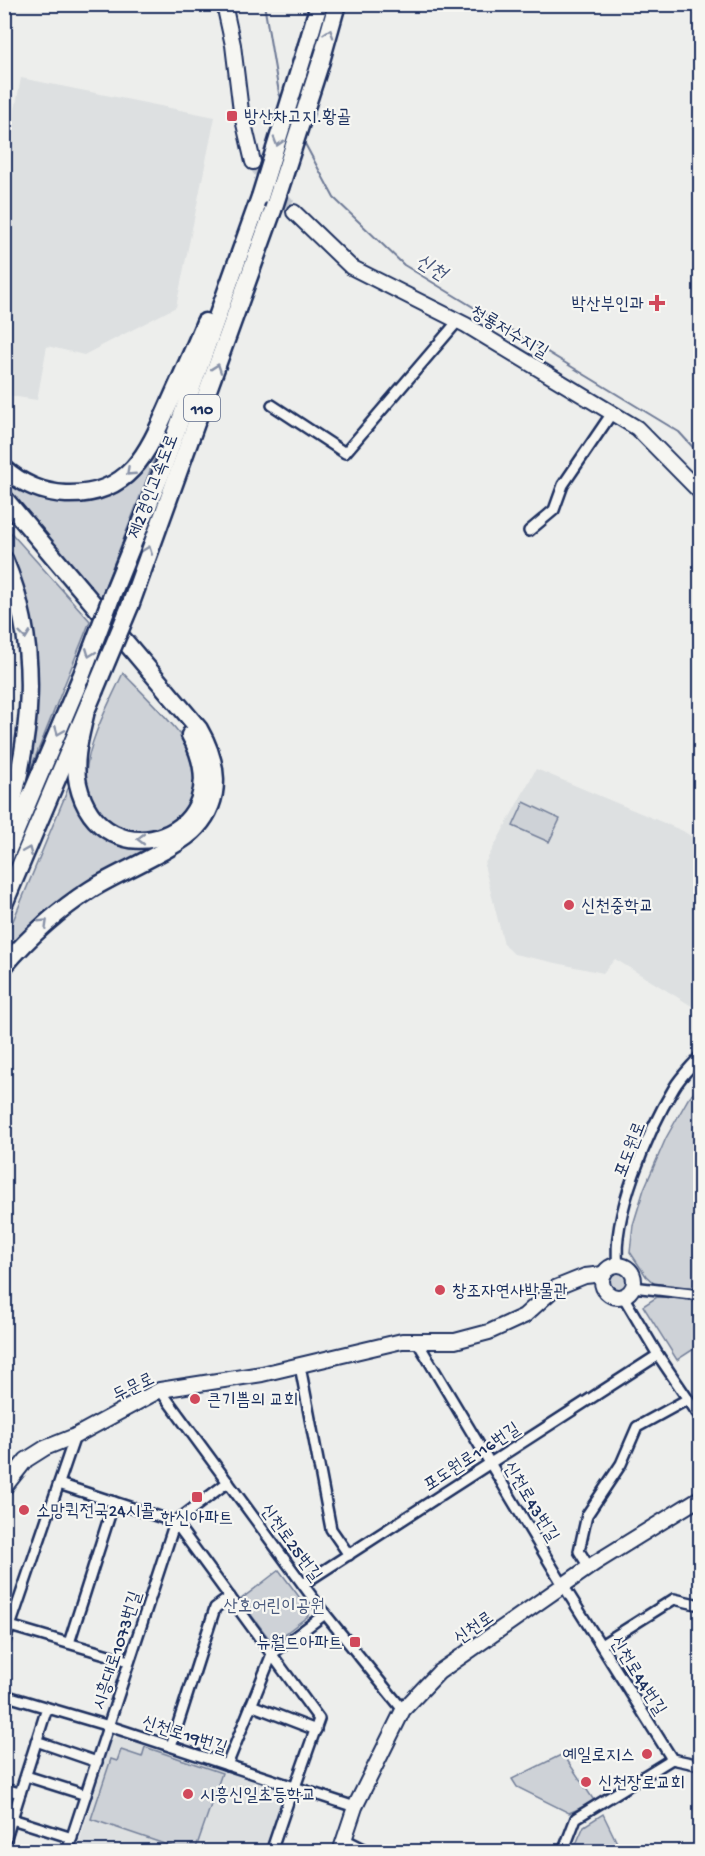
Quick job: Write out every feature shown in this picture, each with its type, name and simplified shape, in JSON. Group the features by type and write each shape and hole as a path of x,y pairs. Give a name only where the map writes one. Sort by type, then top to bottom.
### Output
{"highway":[{"name":"제2경인고속도로","path":"4,859 81,677 161,474 260,197 319,4"},
{"name":"제2경인고속도로","path":"4,904 130,606 273,210 337,4"},
{"path":"4,468 42,490 86,494 122,480 135,468 150,448 248,232"},
{"path":"4,498 199,729 211,750 216,773 209,807 197,827 173,844 91,889 52,915 4,966"},
{"path":"4,509 190,735 200,753 204,786 201,800 182,825 159,837 142,841 120,837 91,816 78,784 76,765 85,715"},
{"path":"4,559 14,583 23,622 29,687 25,757 4,831"}],"street":[{"path":"224,4 233,45 240,111 253,162"},
{"name":"청룡저수지길","path":"294,212 351,267 458,321 637,428 700,492"},
{"path":"272,405 345,453 458,321"},
{"path":"529,531 554,510 563,485 612,413"},
{"name":"포도원로","path":"618,1265 620,1221 646,1143 675,1086 700,1056"},
{"path":"700,1295 628,1292 614,1296 606,1291 603,1283 604,1274 610,1268 618,1265 627,1268 633,1274 628,1292 658,1355 700,1417"},
{"name":"두문로","path":"4,1488 26,1460 45,1448 75,1436 160,1390 300,1366 402,1341 455,1341 489,1332 524,1316 555,1288 585,1276 604,1274"},
{"name":"신천로43번길","path":"417,1341 563,1585"},
{"name":"포도원로116번길","path":"303,1584 658,1355"},
{"path":"300,1366 331,1530 349,1555"},
{"name":"신천로25번길","path":"160,1390 325,1614 403,1710"},
{"path":"589,1567 579,1551 587,1515 621,1464 637,1427 688,1399"},
{"path":"4,1644 75,1436"},
{"path":"175,1522 228,1482"},
{"path":"59,1484 175,1522 319,1719 271,1851"},
{"name":"신천로","path":"342,1845 355,1807 403,1710 439,1672 589,1567 700,1498"},
{"path":"69,1642 114,1502"},
{"name":"시흥대로1073번길","path":"67,1851 175,1522"},
{"name":"신천로44번길","path":"563,1585 672,1759"},
{"path":"171,1746 215,1608 230,1597"},
{"path":"601,1645 674,1599 700,1605"},
{"path":"227,1765 272,1654 325,1614"},
{"path":"10,1626 129,1662"},
{"name":"신천로19번길","path":"4,1695 109,1726 355,1807"},
{"path":"251,1705 315,1730"},
{"path":"4,1844 47,1708"},
{"path":"36,1742 97,1762"},
{"path":"563,1851 576,1818 672,1759 700,1765"},
{"path":"26,1776 86,1795"},
{"path":"4,1789 20,1793"},
{"path":"9,1823 72,1838"},
{"path":"342,1845 370,1851"}],"shaded area":[{"path":"21,78 215,117 176,307 84,355 47,346 37,400 4,395 5,162"},
{"name":"신천중학교","path":"536,769 683,831 700,842 700,1011 615,959 603,973 514,954 504,944 484,865"},
{"name":"시흥신일초등학교","path":"117,1736 281,1790 284,1798 264,1851 76,1852 111,1740"}],"green space":[{"path":"171,417 100,599 5,489 4,475 11,481 108,493"},
{"path":"4,525 90,621 29,773 35,714 10,558 5,546"},
{"path":"123,673 178,732 195,757 198,767 190,808 165,829 147,835 133,834 108,822 91,800 87,786 86,773 91,747"},
{"path":"73,777 84,815 93,828 119,841 160,843 86,885 5,958 5,940"},
{"path":"524,802 560,819 549,842 513,826"},
{"path":"700,1084 700,1287 658,1287 646,1276 630,1252 633,1225 644,1189 666,1138 688,1099"},
{"path":"618,1272 624,1275 627,1281 624,1287 618,1290 612,1287 609,1281 612,1275"},
{"path":"657,1297 692,1298 700,1311 700,1345 677,1360 643,1306"},
{"name":"산호어린이공원","path":"279,1570 309,1610 308,1616 277,1640 270,1640 240,1600"},
{"path":"145,1747 222,1773 195,1851 185,1851 91,1819 111,1759 117,1761 121,1750 142,1757"},
{"path":"563,1754 595,1802 569,1813 517,1787 512,1779"},
{"path":"603,1814 621,1851 573,1851 584,1826"}],"waterway":[{"name":"신천","path":"264,4 282,100"},
{"name":"신천","path":"303,140 334,198 404,265 679,432 700,455"}],"tunnel":[{"path":"253,162 294,212"}],"place":[{"name":"방산차고지.황골","path":"232,116"},
{"name":"박산부인과","path":"657,303"},
{"name":"신천중학교","path":"569,905"},
{"name":"창조자연사박물관","path":"440,1290"},
{"name":"큰기쁨의 교회","path":"195,1399"},
{"name":"한신아파트","path":"197,1497"},
{"name":"소망퀵전국24시콜","path":"24,1510"},
{"name":"뉴월드아파트","path":"355,1642"},
{"name":"예일로지스","path":"647,1754"},
{"name":"신천장로교회","path":"586,1782"},
{"name":"시흥신일초등학교","path":"188,1794"}]}
